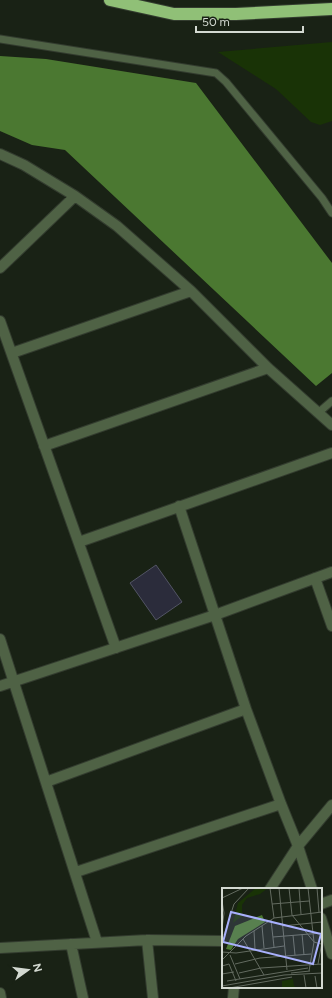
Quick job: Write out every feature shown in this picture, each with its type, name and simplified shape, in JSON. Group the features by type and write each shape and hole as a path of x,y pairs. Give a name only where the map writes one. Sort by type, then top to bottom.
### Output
{"highway":[{"path":"110,0 174,14 236,14 332,9"}],"street":[{"path":"0,154 24,165 75,196 118,226 191,291 268,368 332,425"},
{"path":"0,268 75,196"},
{"path":"12,353 191,291"},
{"path":"0,322 116,648"},
{"path":"44,446 268,368"},
{"path":"79,542 332,453"},
{"path":"179,506 246,709 298,846 312,888"},
{"path":"0,686 215,615 332,572"},
{"path":"315,578 332,626"},
{"path":"0,639 76,872 97,942"},
{"path":"46,782 246,709"},
{"path":"76,872 281,804"},
{"path":"271,888 298,846 332,805"},
{"path":"322,904 332,900"},
{"path":"322,921 332,954"},
{"path":"147,940 153,998"},
{"path":"0,948 147,940 222,941"},
{"path":"71,944 83,998"},
{"path":"233,998 234,988"},
{"path":"0,993 1,998"}],"lane":[{"path":"0,39 216,73 226,82 317,192 332,213"},
{"path":"318,413 332,401"}],"shaded area":[{"path":"332,42 332,121 320,125 311,122 276,89 218,52"},
{"path":"0,56 46,59 196,83 332,263 332,373 316,386 65,150 32,145 0,131"}],"building":[{"path":"156,565 182,602 156,620 130,583"}]}
